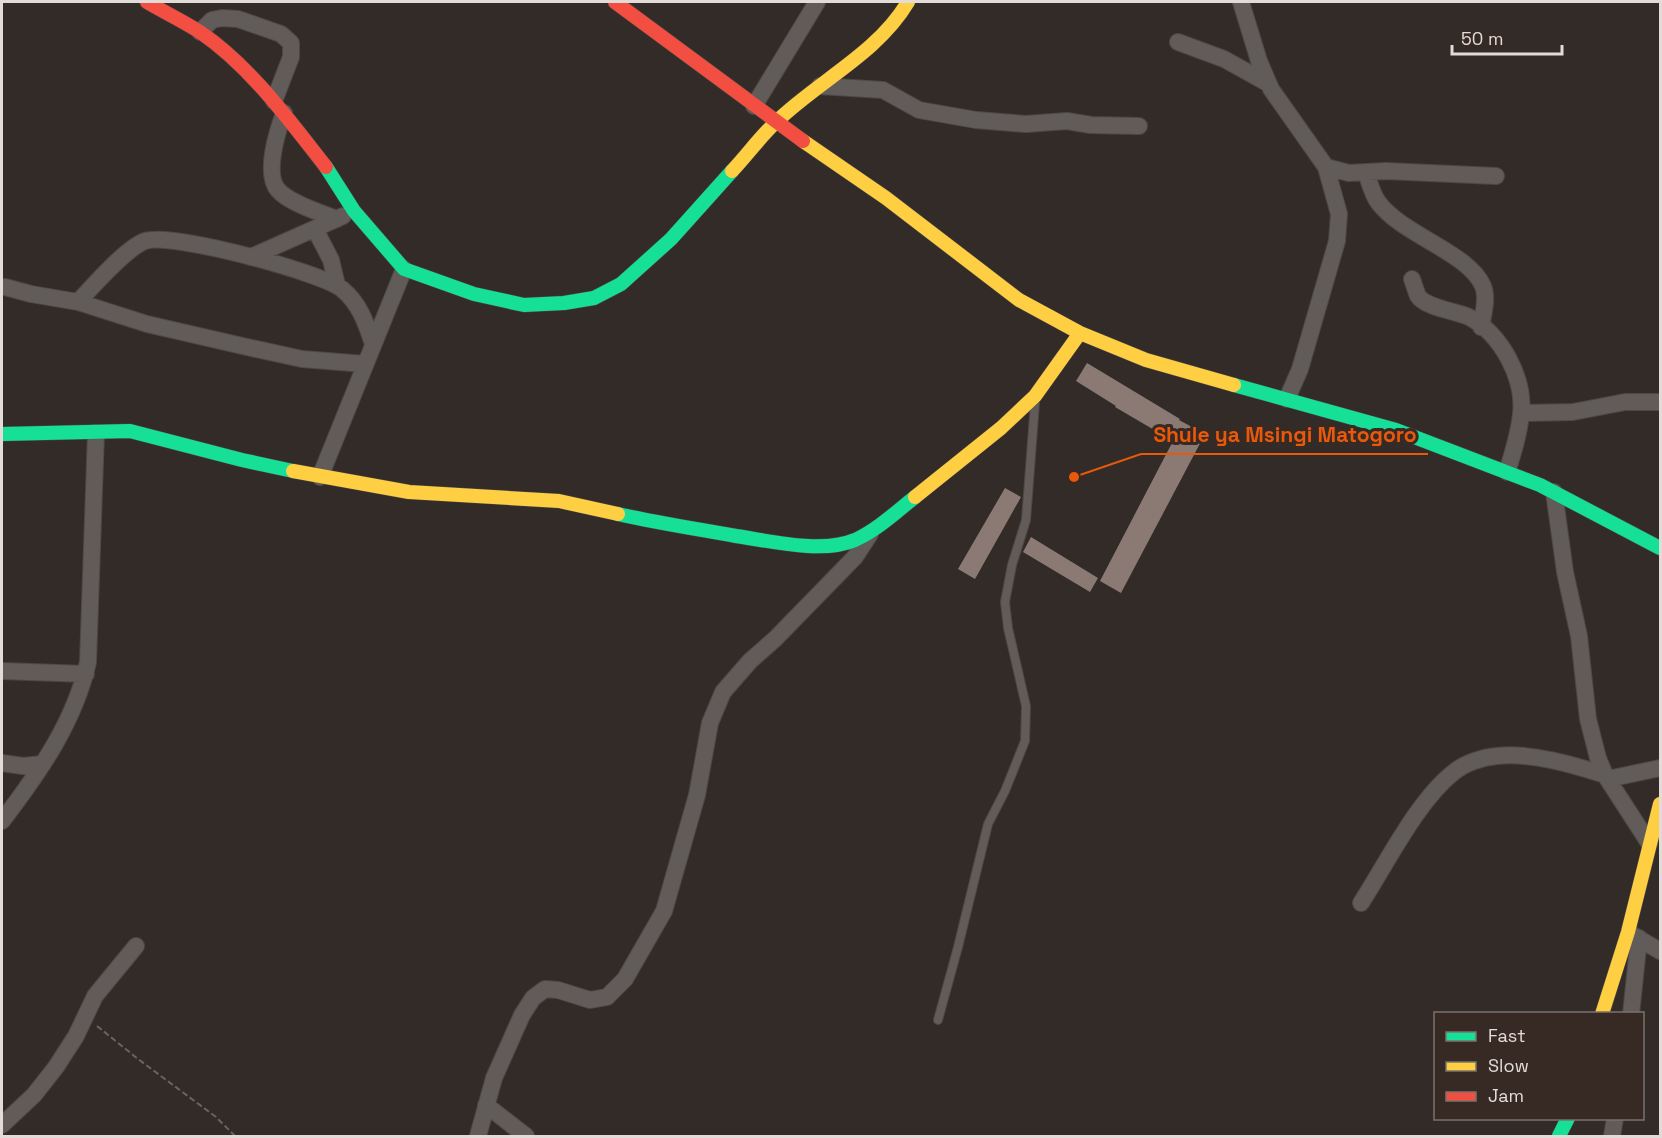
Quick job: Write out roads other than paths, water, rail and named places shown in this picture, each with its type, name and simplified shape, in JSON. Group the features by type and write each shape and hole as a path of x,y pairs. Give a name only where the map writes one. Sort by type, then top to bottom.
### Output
{"street":[{"path":"147,2 200,32 228,55 279,107 327,168 354,211 404,269 474,294 524,305 564,303 594,298 621,284 671,239 776,122 880,37 905,7 918,2"},
{"path":"615,2 776,122 886,198 1019,300 1080,333 1146,360 1396,430 1508,472 1554,492 1660,548"},
{"path":"754,106 817,2"},
{"path":"1241,2 1259,61 1269,84 1326,167 1339,214 1337,241 1300,369 1287,399"},
{"path":"200,32 212,20 238,19 281,34 291,43 291,57 279,107 273,180 276,189 283,195 337,219"},
{"path":"1178,42 1224,58 1269,84"},
{"path":"820,86 883,90 920,110 976,120 1026,124 1067,121 1091,125 1139,126"},
{"path":"1326,167 1349,173 1496,176"},
{"path":"1366,172 1377,200 1387,212 1416,234 1453,255 1471,271 1483,286 1485,299 1481,327"},
{"path":"299,203 312,231 331,260 337,285"},
{"path":"251,257 354,211"},
{"path":"78,302 131,249 146,240 171,239 307,272 337,285 354,300 364,315 373,344"},
{"path":"320,477 404,269"},
{"path":"1412,279 1419,297 1425,303 1470,318 1489,333 1501,347 1512,366 1520,395 1521,413 1508,472"},
{"path":"5,287 78,302 147,324 269,352 302,359 365,364"},
{"path":"2,434 96,433 115,430 139,433 242,460 320,477 409,492 559,501 662,525 790,544 825,546 853,541 872,531 1001,428 1035,396 1080,333"},
{"path":"1521,413 1573,412 1625,402 1660,402"},
{"path":"2,821 44,764 68,719 86,674 96,433"},
{"path":"1554,492 1565,572 1579,636 1588,719 1598,758 1606,777 1649,843"},
{"path":"478,1137 494,1078 522,1015 533,998 545,989 558,990 590,1000 607,997 625,980 664,911 697,795 710,723 723,692 750,661 775,639 855,557 872,531"},
{"path":"2,671 86,674"},
{"path":"1361,903 1413,821 1437,788 1455,771 1474,762 1496,756 1517,756 1580,767 1606,777 1660,768"},
{"path":"2,763 23,766 44,764"},
{"path":"1631,1012 1633,935 1649,843 1660,804"},
{"path":"1633,935 1660,951"},
{"path":"1603,1012 1633,935"},
{"path":"2,1125 34,1095 71,1044 95,996 136,946"},
{"path":"486,1105 526,1137"},
{"path":"1559,1137 1568,1120"},
{"path":"1612,1137 1615,1120"}],"lane":[{"path":"938,1020 988,824 1005,791 1024,741 1026,706 1008,628 1005,602 1012,566 1026,520 1035,396"}],"place":[{"name":"Shule ya Msingi Matogoro","path":"1074,477"}]}
